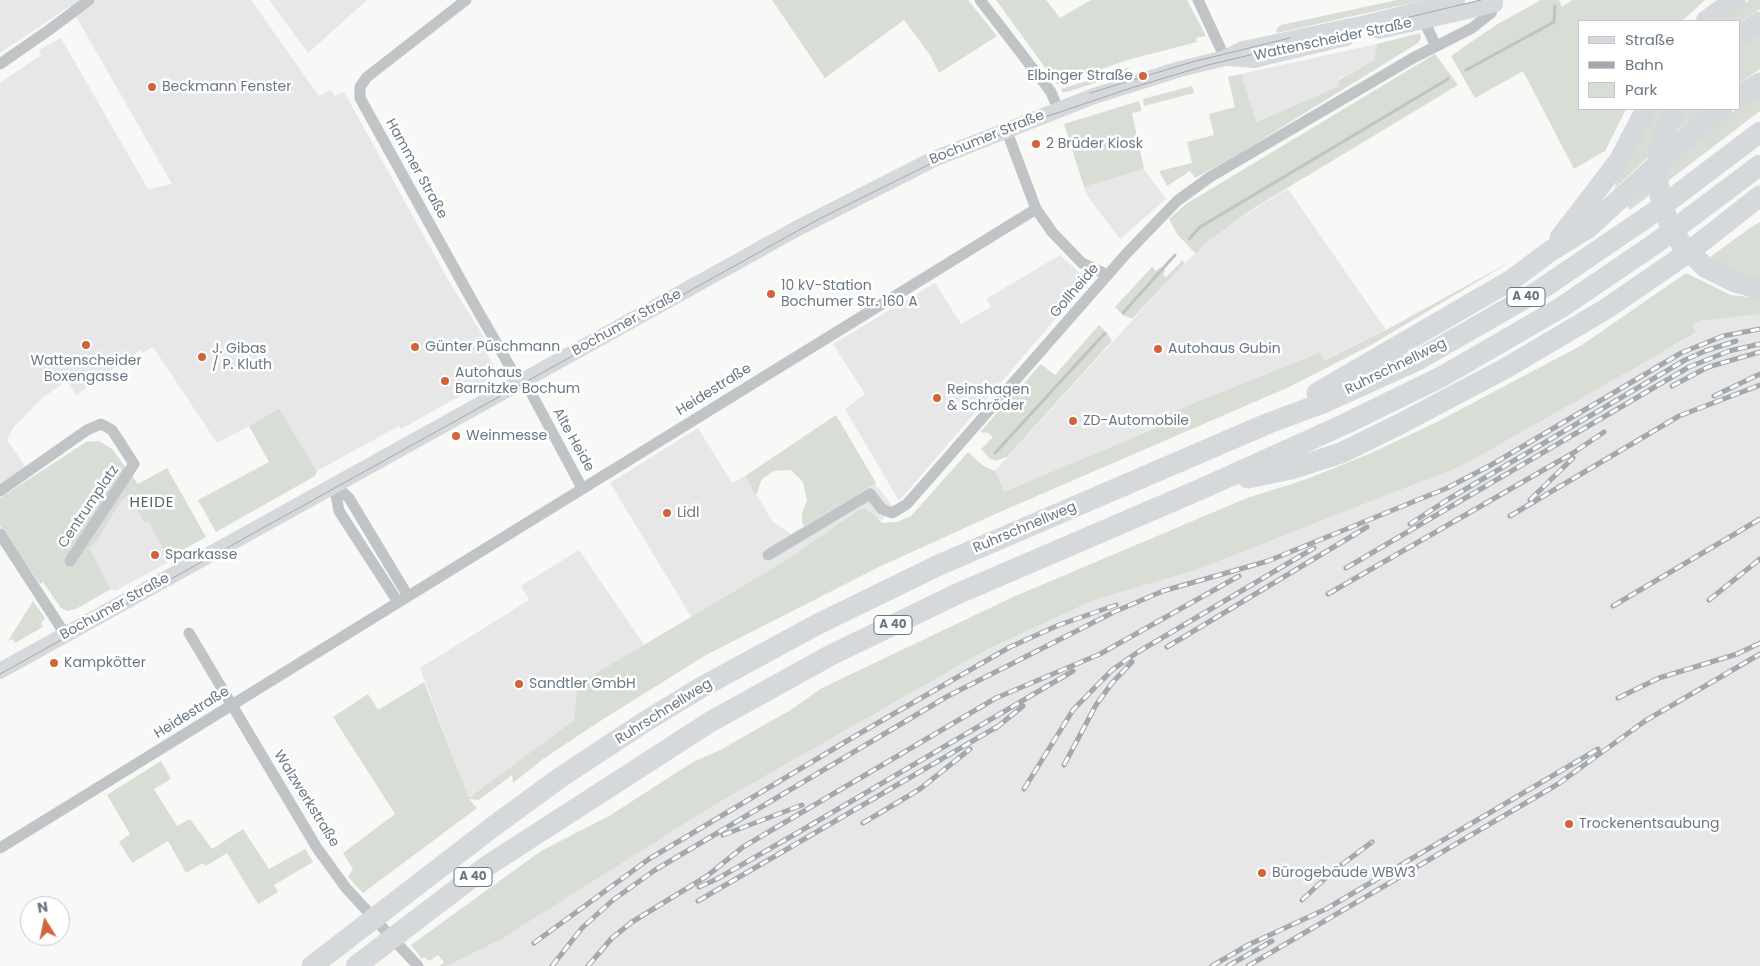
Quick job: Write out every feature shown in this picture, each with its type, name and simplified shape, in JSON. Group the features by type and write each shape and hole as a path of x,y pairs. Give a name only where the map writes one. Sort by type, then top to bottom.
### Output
{"highway":[{"path":"1707,20 1735,0"},
{"path":"1740,35 1760,22"},
{"path":"1549,252 1619,160 1645,110"},
{"path":"1674,110 1659,149 1657,175 1660,201 1668,223 1682,245 1705,267 1718,275 1754,288"},
{"path":"1269,423 1316,393 1513,279 1549,252 1588,228 1684,140 1721,110"},
{"name":"Ruhrschnellweg","path":"312,966 561,777 646,721 740,666 818,624 939,565 1269,423 1323,403 1416,361 1540,290 1653,214 1760,132"},
{"name":"Ruhrschnellweg","path":"356,966 488,866 710,722 777,683 957,594 1208,486 1434,381 1519,334 1656,242 1760,165"},
{"path":"1208,486 1291,469 1341,453 1398,426 1506,368 1606,308 1686,254 1760,196"},
{"path":"1738,214 1760,203"}],"main road":[{"name":"Wattenscheider Straße","path":"1225,58 1243,48 1370,22 1457,0"},
{"name":"Wattenscheider Straße","path":"1225,58 1254,60 1495,2"},
{"name":"Bochumer Straße","path":"0,671 834,208 934,159 1006,129 1142,80 1225,58"}],"street":[{"path":"0,64 89,0"},
{"name":"Hammer Straße","path":"466,0 367,77 359,92 382,139 521,382"},
{"path":"980,0 1051,92 1058,110"},
{"path":"1198,0 1225,58"},
{"name":"Gollheide","path":"768,556 870,494 882,509 892,513 908,504 1108,275 1159,218 1177,201 1210,177 1436,46 1482,22 1491,14 1495,2"},
{"path":"1424,20 1436,46"},
{"path":"1006,129 1036,209 1056,237 1075,257 1093,270 1108,275"},
{"name":"Heidestraße","path":"0,848 1036,209"},
{"name":"Alte Heide","path":"521,382 528,389 582,488"},
{"name":"Centrumplatz","path":"0,491 87,430 101,424 112,430 134,464 70,561"},
{"path":"334,484 349,498 403,599"},
{"path":"0,534 65,634"},
{"name":"Walzwerkstraße","path":"189,633 317,848 360,903 406,956 418,966"}],"shaded area":[{"path":"0,0 251,0 319,96 330,90 335,96 344,92 450,283 484,337 479,340 494,367 496,376 401,429 399,426 317,471 279,410 217,443 153,347 142,353 140,350 76,395 67,381 42,398 13,428 7,440 27,469 0,486 0,83 41,55 39,50 61,38 148,189 172,184 70,6 0,53"},
{"path":"269,0 367,0 308,53"},
{"path":"1377,44 1374,60 1339,79 1339,86 1255,122 1241,74"},
{"path":"1144,169 1166,199 1120,239 1088,197 1084,187"},
{"path":"1288,189 1386,330 1324,360 1153,421 1156,428 998,495 992,474 1184,264 1205,244 1254,209"},
{"path":"1060,255 1088,281 899,501 845,409 865,394 833,344 935,283 961,324 991,307 986,299"},
{"path":"1760,314 1760,966 447,966 500,940 711,807 988,649 1094,600 1193,571 1360,504 1696,334 1692,326 1703,319 1704,321"},
{"path":"698,428 732,483 745,476 773,522 791,534 874,483 893,506 882,520 865,509 860,509 782,563 692,618 610,483"},
{"path":"129,496 143,523 148,521 168,558 167,563 115,591 111,589 89,548 97,541 120,502"},
{"path":"579,550 645,646 579,684 574,720 469,799 420,668 529,600 521,586"}],"green space":[{"path":"772,0 968,0 997,36 939,73 930,55 904,20 825,78"},
{"path":"996,0 1046,0 1060,18 1091,0 1187,0 1206,36 1196,38 1197,42 1131,59 1057,84"},
{"path":"1397,0 1425,0 1277,33 1276,29 1281,25"},
{"path":"1541,0 1559,0 1562,7 1572,0 1705,0 1683,20 1578,20 1578,110 1626,110 1605,151 1574,169 1523,71 1475,98 1451,56 1496,25"},
{"path":"1749,0 1760,0 1760,9 1740,22 1740,20 1722,20"},
{"path":"1760,32 1760,69 1740,83 1740,45"},
{"path":"1420,33 1421,38 1418,43 1235,156 1195,178 1190,171 1167,186 1159,171 1192,163 1187,142 1214,135 1209,114 1235,107 1228,77 1241,74 1256,122 1339,86 1339,80 1374,60 1377,44"},
{"path":"1435,54 1458,85 1254,208 1205,244 1196,254 1177,234 1169,219 1186,204"},
{"path":"1128,68 1133,74 1125,73 1062,92 1061,89"},
{"path":"1192,86 1194,93 1144,106 1143,99"},
{"path":"1760,93 1760,111 1630,210 1627,206 1708,131 1735,110 1740,110 1740,105"},
{"path":"1139,101 1142,111 1132,113 1144,169 1084,187 1064,124"},
{"path":"1651,110 1706,110 1672,135 1614,189"},
{"path":"1760,222 1760,281 1707,259 1750,228"},
{"path":"1515,259 1371,345 1289,387 993,515 879,567 706,655 597,723 543,759 513,783 512,775 479,800 469,799 477,808 363,893 348,877 353,869 343,853 395,814 333,717 368,694 378,710 424,682 469,798 574,720 578,684 782,563 860,509 865,509 876,516 882,523 897,522 911,516 968,452 982,465 995,471 1004,492 1156,428 1153,420 1319,353 1325,360 1386,330"},
{"path":"1183,260 1184,264 1132,319 1123,315 1115,307 1152,267 1156,271 1161,267 1165,270 1163,275 1166,277"},
{"path":"1686,273 1731,295 1760,298 1760,314 1704,321 1703,319 1692,326 1696,333 1463,465 1193,571 1094,600 988,649 711,807 500,940 447,966 440,966 444,962 438,955 429,961 424,957 422,959 411,945 541,851 609,816 693,762 720,750 789,711 822,688 1013,597 1247,498 1307,479 1369,454 1435,423 1582,345"},
{"path":"1099,325 1112,341 1007,457 995,461 989,458 981,449 993,437 988,433 980,432 1041,364 1055,375"},
{"path":"279,409 317,471 315,476 216,532 198,500 269,462 249,426"},
{"path":"836,415 876,483 804,526 802,514 807,500 803,482 791,470 774,471 762,479 756,495 745,476"},
{"path":"99,441 112,449 138,484 167,468 206,537 168,558 148,521 144,523 128,496 120,502 97,541 89,548 111,589 76,609 67,611 61,608 43,582 40,584 0,526 0,498 86,442"},
{"path":"33,601 45,618 41,623 43,627 15,643 13,639 8,641"},
{"path":"161,761 171,779 154,789 177,826 190,819 212,849 243,829 269,869 305,849 313,862 274,885 278,892 258,904 227,853 206,866 203,863 186,873 168,841 132,863 119,842 130,834 107,795"}],"waterway":[{"path":"1466,70 1554,22 1555,6"},
{"path":"1189,239 1200,227 1448,79"},
{"path":"1123,313 1175,255"},
{"path":"995,453 1105,333"}],"tram line":[{"path":"0,674 819,219 940,159 1042,118 1134,87 1208,65 1481,0"},
{"path":"1090,93 1192,62 1290,38"}],"railway":[{"path":"552,966 582,928 613,900 655,870 948,696 1114,612 1163,591 1268,561 1447,488 1491,465 1681,353 1723,336 1760,329"},
{"path":"1410,524 1447,500 1685,360 1736,341"},
{"path":"1346,568 1689,367 1729,351 1760,344"},
{"path":"1672,386 1708,367 1760,352"},
{"path":"1714,396 1760,374"},
{"path":"1510,516 1679,416 1760,385"},
{"path":"1328,594 1573,453 1604,432"},
{"path":"1530,500 1573,458"},
{"path":"1613,606 1760,519"},
{"path":"1167,647 1367,527"},
{"path":"1024,789 1073,710 1112,670 1138,652 1314,548"},
{"path":"1709,600 1760,559"},
{"path":"588,966 612,938 632,922 707,876 743,847 996,698 1100,654 1239,576"},
{"path":"534,943 649,859 862,732 1010,647 1059,625 1116,605"},
{"path":"1618,698 1659,678 1737,654 1760,643"},
{"path":"1248,966 1558,784 1645,721 1760,654"},
{"path":"1064,765 1096,705 1112,683 1132,662"},
{"path":"699,887 717,879 804,829 1073,671"},
{"path":"996,728 1023,706"},
{"path":"698,901 1000,725"},
{"path":"863,823 920,789 970,749"},
{"path":"1212,966 1248,945 1326,909 1598,749"},
{"path":"723,835 802,805"},
{"path":"1302,900 1332,872 1372,842"},
{"path":"1228,966 1272,941"}],"place":[{"name":"Elbinger Straße","path":"1143,76"},
{"name":"Beckmann Fenster","path":"152,87"},
{"name":"2 Brüder Kiosk","path":"1036,144"},
{"name":"10 kV-Station Bochumer Str. 160 A","path":"771,294"},
{"name":"Wattenscheider Boxengasse","path":"86,345"},
{"name":"Günter Püschmann","path":"415,347"},
{"name":"Autohaus Gubin","path":"1158,349"},
{"name":"J. Gibas / P. Kluth","path":"202,357"},
{"name":"Autohaus Barnitzke Bochum","path":"445,381"},
{"name":"Reinshagen & Schröder","path":"937,398"},
{"name":"ZD-Automobile","path":"1073,421"},
{"name":"Weinmesse","path":"456,436"},
{"name":"Lidl","path":"667,513"},
{"name":"Sparkasse","path":"155,555"},
{"name":"Kampkötter","path":"54,663"},
{"name":"Sandtler GmbH","path":"519,684"},
{"name":"Trockenentsaubung","path":"1569,824"},
{"name":"Bürogebäude WBW3","path":"1262,873"}],"district":[{"name":"HEIDE","path":"152,503"}]}
